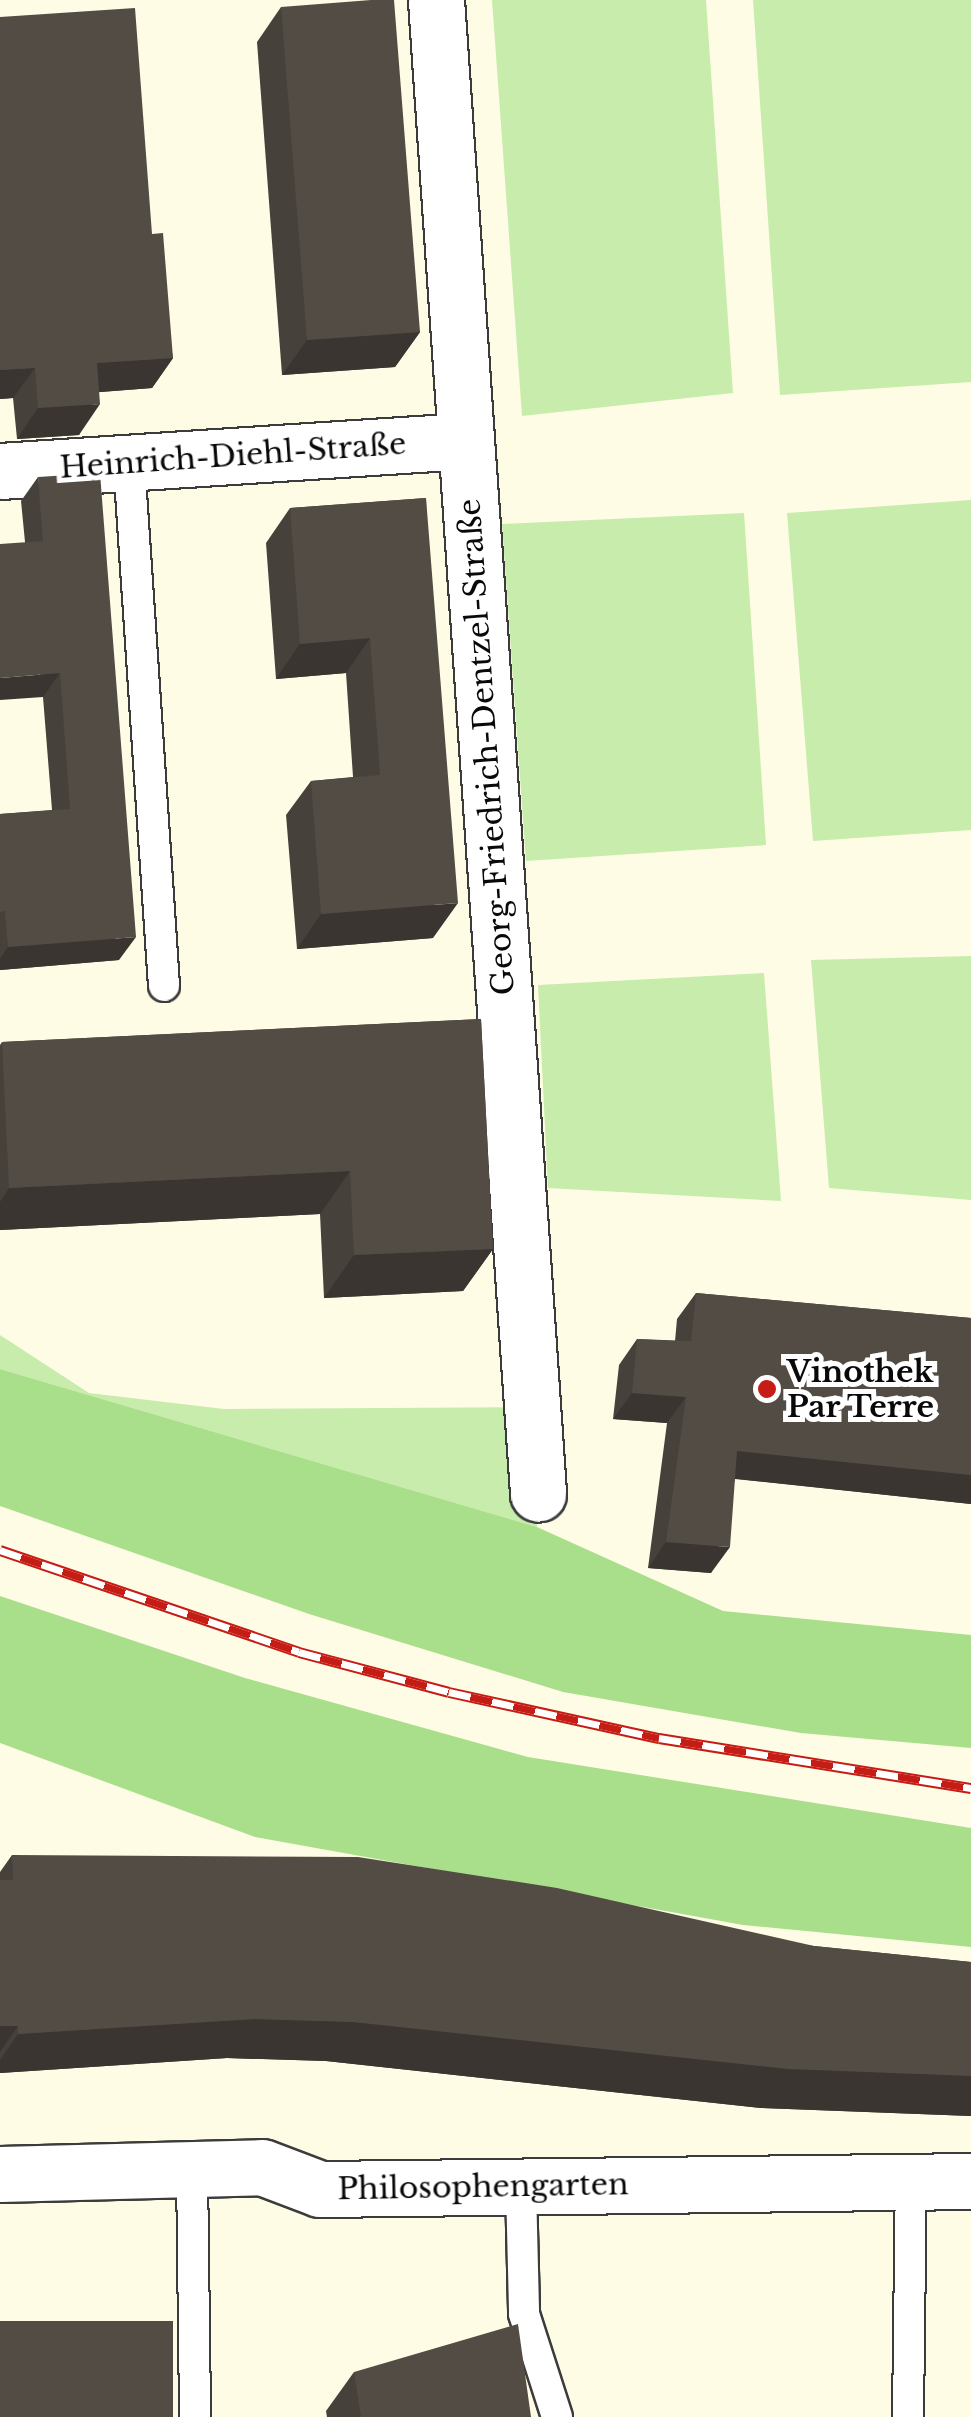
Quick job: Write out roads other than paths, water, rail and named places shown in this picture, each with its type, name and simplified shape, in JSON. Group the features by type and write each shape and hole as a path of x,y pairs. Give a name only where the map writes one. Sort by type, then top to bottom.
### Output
{"street":[{"name":"Georg-Friedrich-Dentzel-Straße","path":"436,0 538,1494"},
{"name":"Heinrich-Diehl-Straße","path":"0,471 466,441"},
{"name":"Philosophengarten","path":"0,2174 262,2167 320,2190 971,2181"}],"lane":[{"path":"129,462 164,986"},
{"path":"192,2168 195,2417"},
{"path":"908,2417 911,2180"},
{"path":"521,2187 524,2314 557,2417"}],"railway":[{"path":"0,1550 299,1652 449,1692 659,1738 971,1788"}],"place":[{"name":"Vinothek Par Terre","path":"767,1389"}]}
